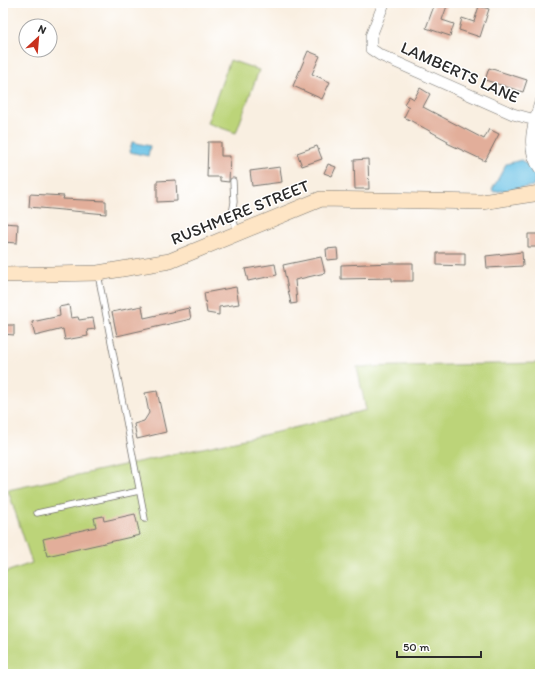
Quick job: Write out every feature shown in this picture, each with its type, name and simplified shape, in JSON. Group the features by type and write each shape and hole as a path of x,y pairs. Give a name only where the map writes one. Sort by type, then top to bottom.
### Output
{"street":[{"name":"LAMBERTS LANE","path":"384,3 372,36 371,49 380,55 513,114 535,120 531,146 534,161 540,169"},
{"path":"535,120 540,103"},
{"name":"RUSHMERE STREET","path":"3,275 98,273 170,261 321,199 482,202 540,193"}],"lane":[{"path":"233,181 234,202 232,214 238,233"},
{"path":"98,273 145,519"},
{"path":"37,513 139,491"}],"green space":[{"path":"230,60 259,70 236,133 207,123"},
{"path":"540,363 540,674 3,674 3,573 32,563 8,490 277,432 366,410 357,367"}],"water":[{"path":"132,142 150,146 148,156 130,152"},
{"path":"521,160 536,170 534,186 494,192 492,190 506,164"}],"building":[{"path":"435,3 448,3 442,20 454,24 450,36 426,28"},
{"path":"479,6 489,9 480,37 459,30 462,18 474,22"},
{"path":"308,51 320,56 312,74 330,82 322,99 293,86"},
{"path":"489,68 527,80 523,92 485,80"},
{"path":"420,88 430,94 423,107 484,139 489,129 499,134 485,161 447,143 448,141 404,117 409,107 404,104 409,96 414,99"},
{"path":"208,142 221,142 221,156 230,156 229,182 220,181 220,177 207,177"},
{"path":"317,146 322,159 302,166 297,153"},
{"path":"368,159 369,189 355,189 354,160"},
{"path":"328,164 336,167 332,176 324,173"},
{"path":"280,167 282,182 252,186 250,171"},
{"path":"176,180 177,201 157,202 157,181"},
{"path":"30,194 64,196 63,199 106,201 106,214 29,207"},
{"path":"3,223 18,224 17,243 3,242"},
{"path":"528,234 540,234 540,247 528,247"},
{"path":"337,248 338,259 327,260 326,249"},
{"path":"522,252 523,266 487,268 486,256"},
{"path":"437,253 465,253 465,266 437,265"},
{"path":"321,257 325,273 295,280 297,303 291,304 283,265"},
{"path":"413,263 413,281 392,281 392,278 341,279 341,265"},
{"path":"275,264 277,275 248,281 245,269"},
{"path":"236,287 239,304 219,307 219,315 207,313 204,293"},
{"path":"69,305 71,318 78,317 79,320 93,318 95,329 87,330 88,336 65,340 63,329 35,336 32,322 60,316 59,307"},
{"path":"142,306 144,318 189,308 191,319 117,336 112,312"},
{"path":"3,325 14,325 14,335 3,334"},
{"path":"157,391 166,432 137,439 134,424 144,421 149,413 145,393"},
{"path":"135,514 140,535 47,556 43,539 96,527 94,518 103,516 104,521"}]}
